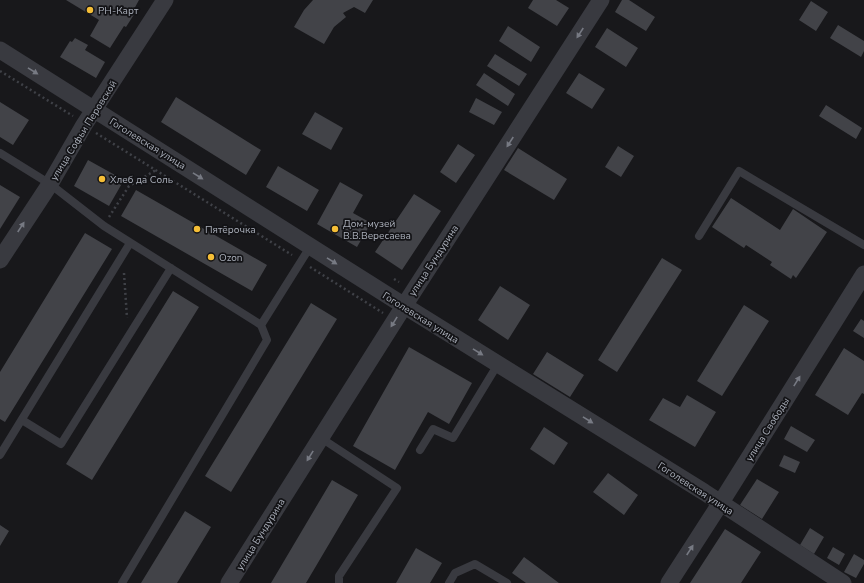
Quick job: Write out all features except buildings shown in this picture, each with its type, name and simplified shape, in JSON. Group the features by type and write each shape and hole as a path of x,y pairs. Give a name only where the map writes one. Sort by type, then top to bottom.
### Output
{"street":[{"name":"улица Софьи Перовской","path":"0,260 50,184 84,126 165,0"},
{"name":"улица Бундурина","path":"229,583 404,306 601,0"},
{"name":"Гоголевская улица","path":"0,50 843,583"},
{"name":"улица Свободы","path":"669,583 864,274"}],"lane":[{"path":"0,153 50,184 104,226 261,325 267,340 122,583"},
{"path":"699,236 739,171 864,245"},
{"path":"0,455 130,243"},
{"path":"261,325 310,247"},
{"path":"22,420 61,444 171,268"},
{"path":"420,450 433,429 453,438 498,364"},
{"path":"321,438 397,488 339,576 339,583"},
{"path":"449,583 455,573 475,564 507,583"}],"path":[{"path":"0,71 73,116 84,126 157,170 395,321"},
{"path":"104,226 128,186 157,170"},
{"path":"123,254 128,337"}],"place":[{"name":"РН-Карт","path":"90,10"},
{"name":"Хлеб да Соль","path":"102,179"},
{"name":"Пятёрочка","path":"197,229"},
{"name":"Дом-музей В.В.Вересаева","path":"335,229"},
{"name":"Ozon","path":"211,257"}]}
